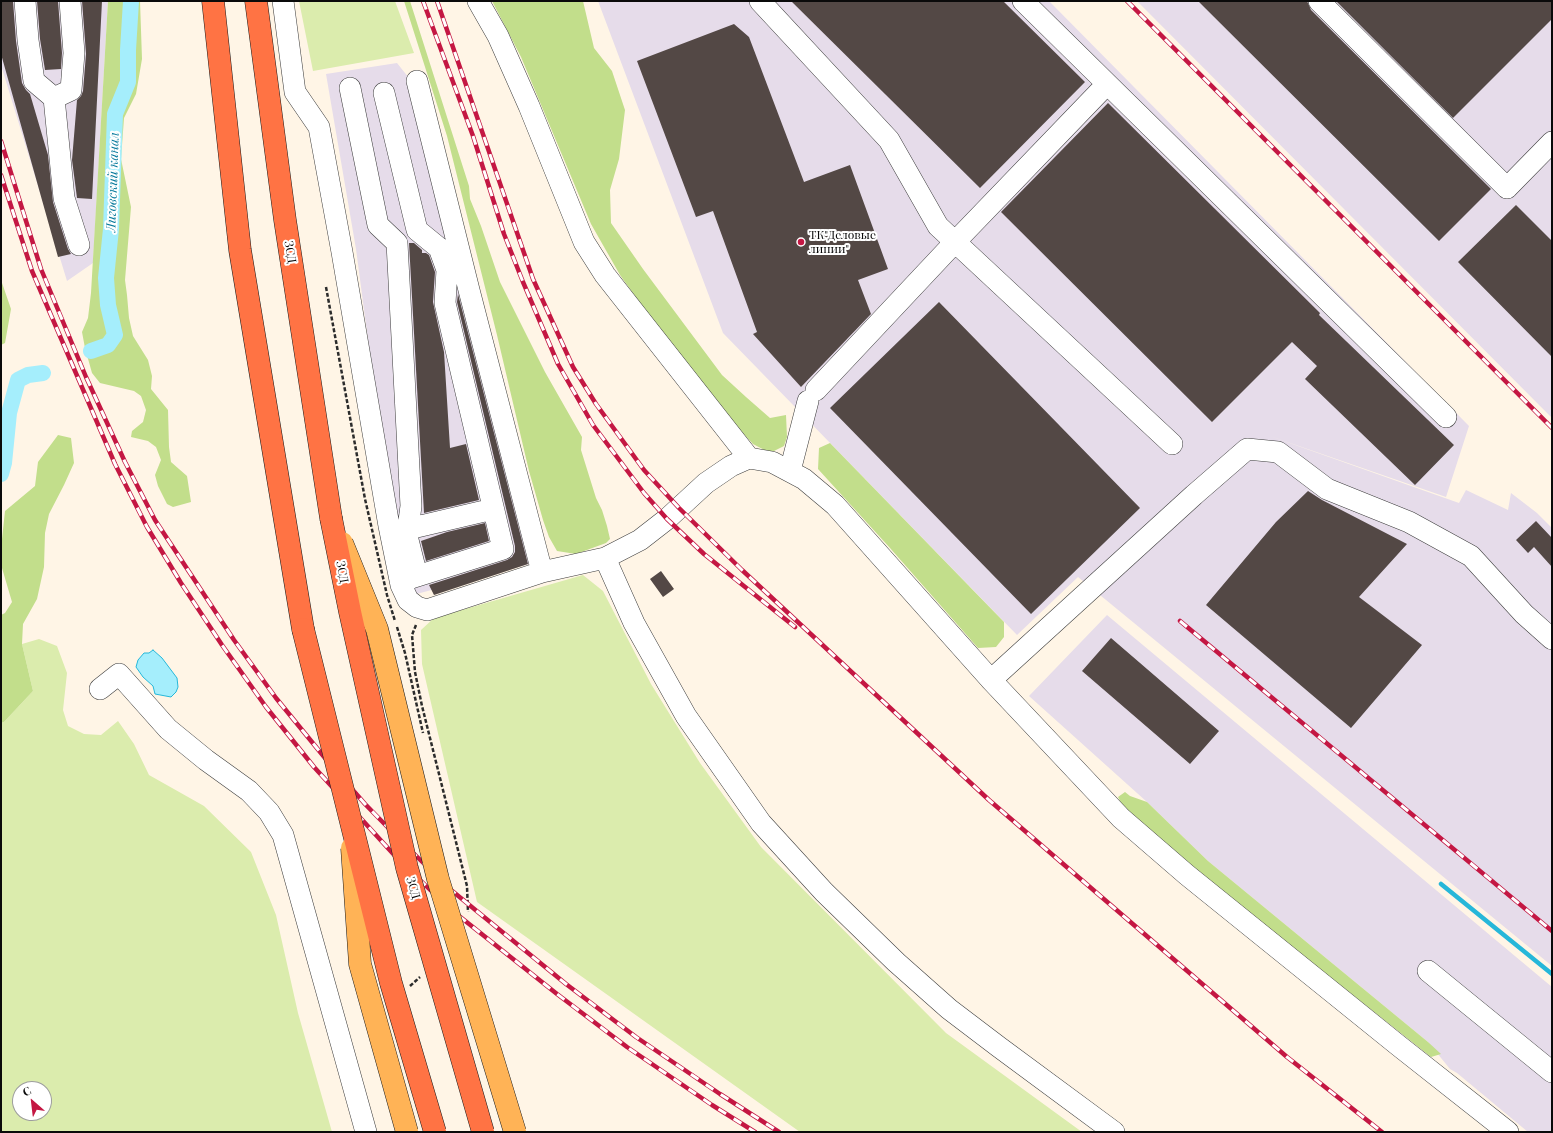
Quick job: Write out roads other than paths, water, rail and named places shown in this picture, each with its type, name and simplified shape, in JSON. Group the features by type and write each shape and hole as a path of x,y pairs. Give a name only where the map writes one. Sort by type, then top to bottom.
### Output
{"highway":[{"path":"213,1 240,250 303,629 391,983 434,1132"},
{"name":"ЗСД","path":"256,1 285,220 332,518 350,612 407,868 483,1132"}],"main road":[{"path":"332,518 377,629 438,879 515,1132"},
{"path":"350,819 360,964 407,1132"}],"street":[{"path":"26,1 28,40 34,82 54,98 64,198 80,245"},
{"path":"54,98 71,90 74,53 70,1"},
{"path":"283,1 295,92 319,127 389,526 409,581"},
{"path":"478,1 498,36 529,106 584,242 610,281 749,458"},
{"path":"760,1 889,140 938,226 1172,444"},
{"path":"1023,1 1446,417"},
{"path":"1319,1 1507,188 1552,142"},
{"path":"417,80 470,297 542,572"},
{"path":"790,471 812,395 955,242 1107,84"},
{"path":"350,88 378,225 397,244 411,506 407,536 409,581 408,600 417,607 427,610 542,572 604,558 640,540 667,519 706,483 731,466 749,458 772,462 804,478 834,505 991,680 1121,818 1187,875 1508,1132"},
{"path":"384,94 417,230 440,248 446,270 445,303 503,549 409,581"},
{"path":"386,233 417,230"},
{"path":"991,680 1194,494 1247,449 1278,452 1327,489 1409,522 1471,556 1524,614 1552,639"},
{"path":"408,530 493,509"},
{"path":"604,558 634,623 686,716 761,823 824,892 896,962 937,998 999,1047 1114,1132"},
{"path":"100,688 119,674 168,729 206,760 249,791 269,812 283,834 366,1132"},
{"path":"1428,971 1552,1072"}],"water":[{"path":"153,650 162,658 177,678 178,687 176,692 171,697 155,694 153,686 143,677 136,667 138,660 144,653 149,653"}],"waterway":[{"name":"Лиговский канал","path":"91,351 108,345 115,335 108,305 106,278 111,229 115,114 128,82 131,1"},
{"name":"Лиговский канал","path":"1,474 4,463 9,413 18,380 28,375 43,373"},
{"path":"1441,884 1552,974"}],"railway":[{"path":"423,1 473,136 504,234 523,282 558,364 593,425 644,493 667,519 704,554 795,627"},
{"path":"437,1 533,279 573,367 596,404 644,470 679,508 742,570 989,800 1287,1057 1382,1132"},
{"path":"1127,1 1552,428"},
{"path":"1,141 41,269 86,377 125,462 155,520 234,640 276,698 365,804 451,890 566,984 636,1037 779,1132"},
{"path":"1,175 32,271 115,464 147,527 181,583 222,645 266,707 314,767 396,857 449,908 557,994 627,1047 712,1105 755,1132"},
{"path":"1180,621 1552,931"}],"place":[{"name":"ТК\"Деловые линии\"","path":"801,242"}]}
